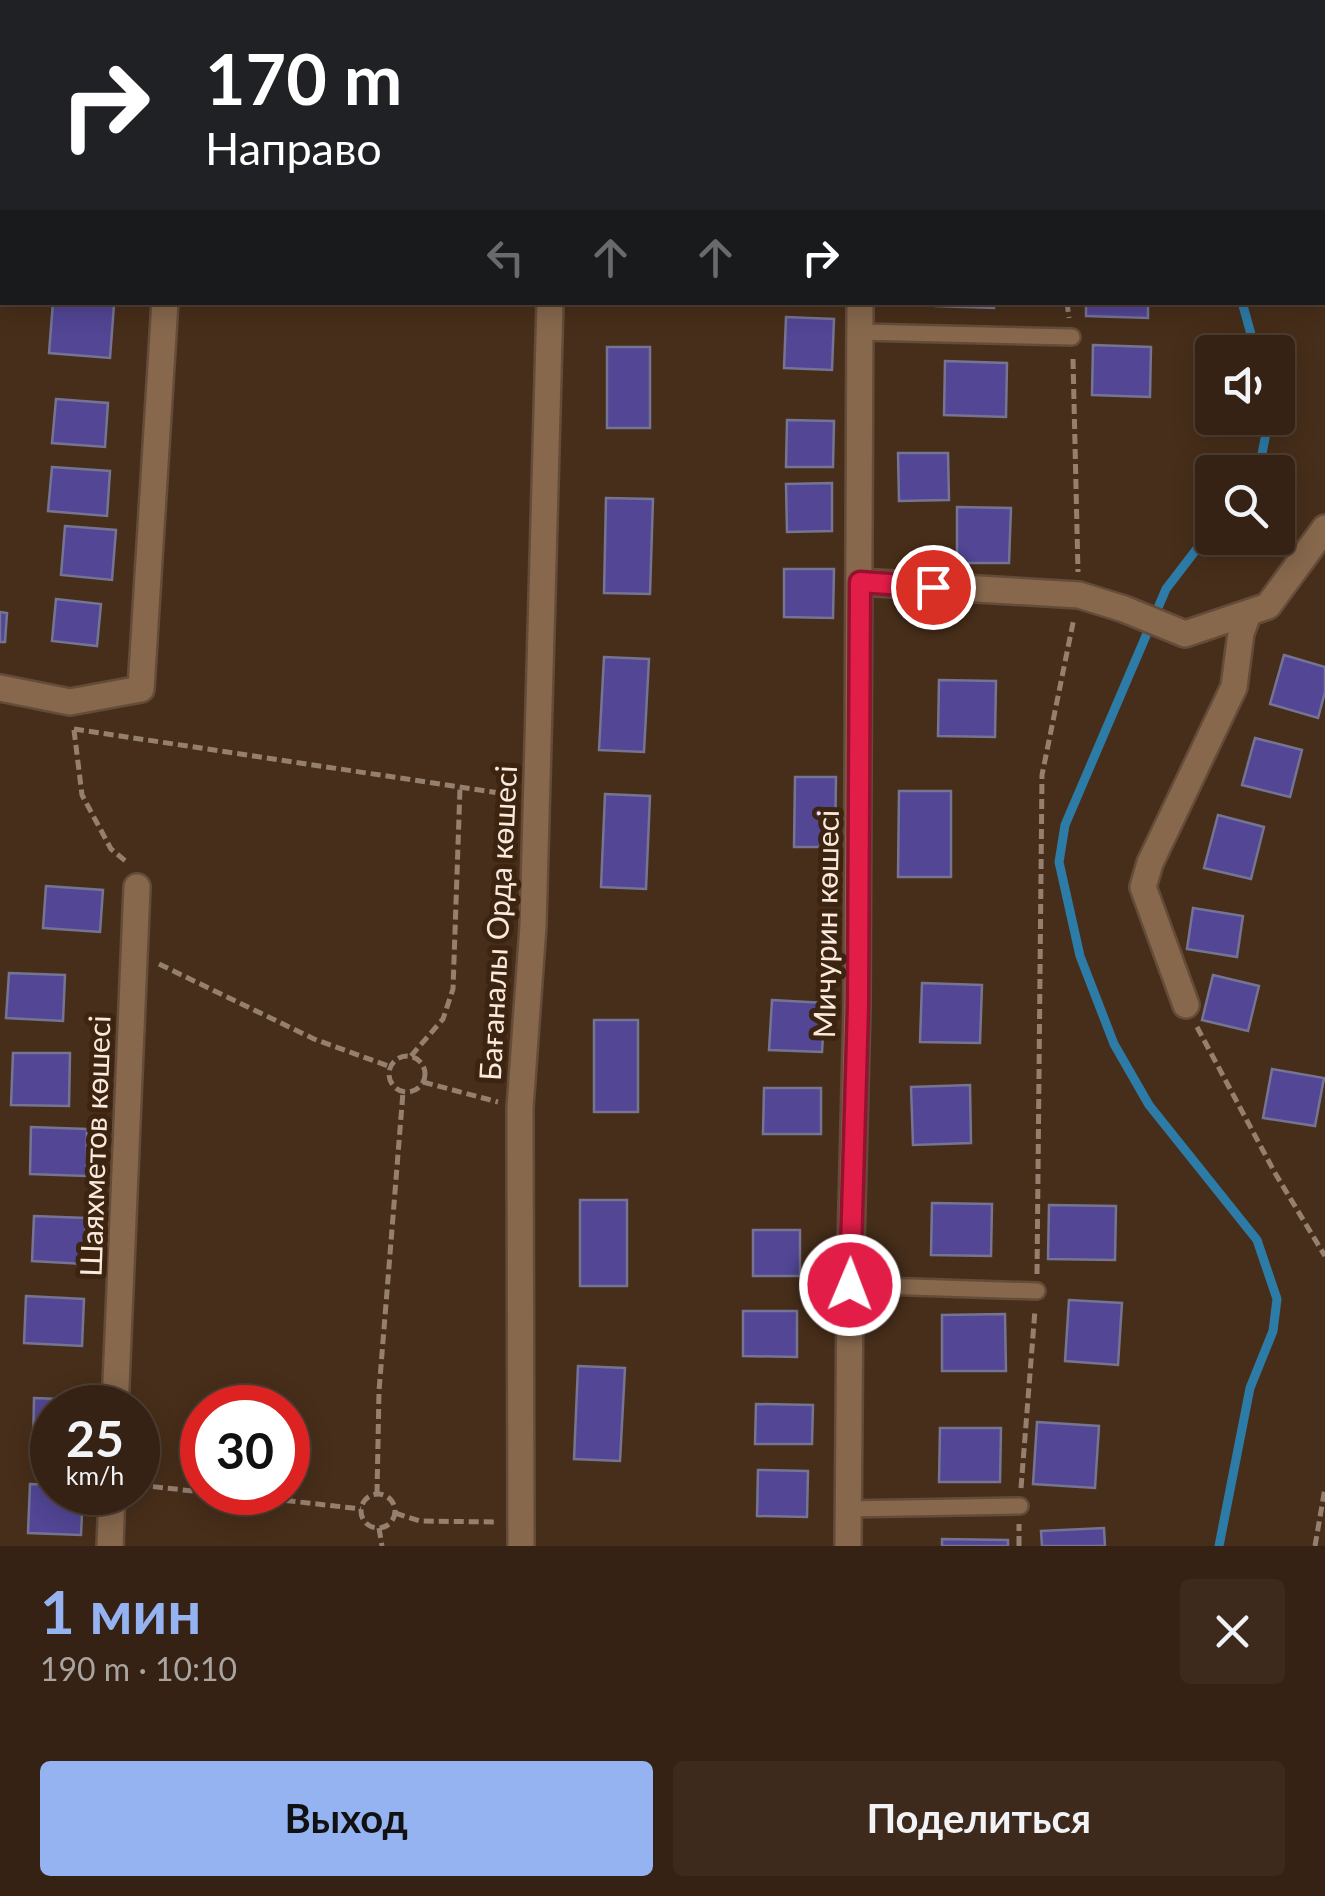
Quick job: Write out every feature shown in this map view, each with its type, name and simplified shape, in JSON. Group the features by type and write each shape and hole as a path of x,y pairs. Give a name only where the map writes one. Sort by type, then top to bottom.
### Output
{"street":[{"path":"0,688 70,702 141,689 165,305"},
{"name":"Бағаналы Орда көшесі","path":"521,1534 520,1108 533,926 550,305"},
{"name":"Мичурин көшесі","path":"848,1546 858,1006 860,305"},
{"path":"860,582 1078,596 1124,609 1185,634 1268,606 1325,528"},
{"path":"1186,1004 1143,887 1150,863 1234,687 1241,634 1248,614"},
{"name":"Шаяхметов көшесі","path":"117,1385 137,888"},
{"path":"110,1546 111,1515"}],"lane":[{"path":"860,332 1072,337"},
{"path":"850,1285 1037,1290"},
{"path":"847,1509 1020,1506"}],"path":[{"path":"1019,1546 1037,1290 1042,775 1078,596 1072,337 1067,305"},
{"path":"70,702 82,796 111,848 128,862 137,888"},
{"path":"74,728 536,799"},
{"path":"411,1056 423,1066 424,1082 412,1092 404,1092 391,1082 391,1067 396,1060 411,1056 443,1018 454,989 460,788"},
{"path":"134,952 314,1039 391,1067"},
{"path":"1186,1004 1275,1173 1325,1256"},
{"path":"424,1082 520,1108"},
{"path":"377,1494 379,1391 404,1092"},
{"path":"1315,1546 1325,1488"},
{"path":"377,1494 391,1500 395,1514 392,1521 379,1528 366,1523 361,1508 370,1496 377,1494"},
{"path":"310,1503 361,1508"},
{"path":"395,1514 521,1534"},
{"path":"379,1528 382,1546"}],"building":[{"path":"53,305 114,305 110,358 49,353"},
{"path":"994,305 994,308 936,306"},
{"path":"1086,305 1148,305 1148,318 1086,316"},
{"path":"786,317 834,319 832,370 784,368"},
{"path":"1093,345 1151,347 1150,397 1092,395"},
{"path":"607,347 650,347 650,428 607,428"},
{"path":"945,361 1007,363 1006,417 944,415"},
{"path":"56,399 108,403 105,447 52,443"},
{"path":"787,420 834,421 833,467 786,467"},
{"path":"898,453 948,453 949,500 899,501"},
{"path":"52,467 110,471 107,516 48,511"},
{"path":"832,483 832,531 787,532 786,484"},
{"path":"606,498 653,499 650,594 604,593"},
{"path":"957,507 1011,508 1009,563 957,563"},
{"path":"65,526 116,530 112,580 61,575"},
{"path":"784,569 834,569 833,618 784,617"},
{"path":"56,599 101,604 97,646 52,641"},
{"path":"0,612 7,613 5,642 0,642"},
{"path":"1284,655 1325,667 1325,692 1318,718 1270,704"},
{"path":"604,657 649,659 644,752 599,750"},
{"path":"939,680 996,681 995,737 938,736"},
{"path":"1255,738 1302,750 1290,797 1242,785"},
{"path":"795,777 836,777 835,847 794,847"},
{"path":"899,791 951,791 951,877 898,877"},
{"path":"605,794 650,796 646,889 601,887"},
{"path":"1218,815 1264,827 1251,879 1204,868"},
{"path":"46,886 103,890 100,932 43,928"},
{"path":"1193,908 1243,916 1237,957 1187,949"},
{"path":"9,973 65,975 63,1021 6,1018"},
{"path":"1213,975 1259,986 1248,1031 1202,1020"},
{"path":"922,983 982,985 980,1043 920,1042"},
{"path":"772,1000 825,1003 822,1052 769,1050"},
{"path":"594,1020 638,1020 638,1112 594,1112"},
{"path":"13,1053 70,1053 69,1106 11,1105"},
{"path":"1272,1069 1324,1078 1315,1126 1263,1118"},
{"path":"970,1085 971,1143 913,1145 911,1087"},
{"path":"764,1088 821,1088 821,1134 763,1134"},
{"path":"31,1127 87,1129 86,1176 30,1174"},
{"path":"580,1200 627,1200 627,1286 580,1286"},
{"path":"932,1203 992,1204 991,1256 931,1255"},
{"path":"1049,1205 1116,1206 1115,1260 1048,1259"},
{"path":"34,1216 86,1218 84,1264 32,1261"},
{"path":"753,1230 800,1230 800,1276 753,1276"},
{"path":"26,1296 84,1299 82,1346 24,1343"},
{"path":"1069,1300 1122,1303 1118,1365 1065,1361"},
{"path":"743,1311 797,1311 797,1357 743,1356"},
{"path":"1005,1314 1006,1371 942,1371 942,1315"},
{"path":"578,1366 625,1368 620,1461 574,1459"},
{"path":"756,1404 813,1405 812,1444 755,1444"},
{"path":"1037,1422 1099,1426 1095,1488 1033,1484"},
{"path":"940,1428 1001,1428 1000,1482 939,1482"},
{"path":"758,1470 808,1471 807,1517 757,1516"},
{"path":"30,1484 30,1515 82,1515 81,1535 28,1533"},
{"path":"1104,1528 1105,1546 1042,1546 1041,1531"},
{"path":"942,1539 1008,1540 1008,1546 942,1546"}],"waterway":[{"path":"1243,305 1251,335"},
{"path":"1262,455 1266,435"},
{"path":"1195,551 1166,589 1065,825 1059,862 1080,956 1114,1044 1149,1105 1257,1240 1277,1299 1273,1331 1250,1388 1219,1546"}],"route":[{"path":"850,1285 858,1006 860,582 933,587"}]}
